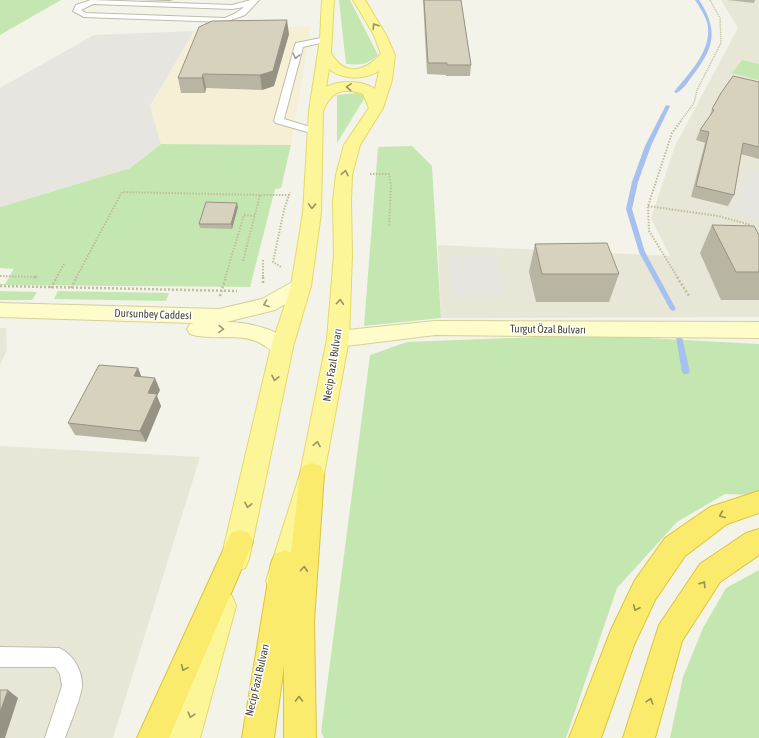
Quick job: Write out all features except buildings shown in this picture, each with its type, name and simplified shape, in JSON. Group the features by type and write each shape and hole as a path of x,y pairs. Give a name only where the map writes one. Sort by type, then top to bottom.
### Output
{"highway":[{"path":"300,738 299,621 312,474"},
{"path":"586,738 622,640 645,590 675,547 719,515 759,502"},
{"path":"639,738 669,635 710,573 755,542 759,541"},
{"path":"153,738 240,542"},
{"path":"258,738 285,563"}],"main road":[{"path":"184,738 240,542 282,347 301,286 312,213 314,131 325,46 328,0"},
{"name":"Necip Fazıl Bulvarı","path":"243,738 285,563 312,474 338,339 343,255 342,201 344,175 352,145 376,108 385,80 388,54 380,35 358,0"},
{"path":"325,46 335,68 356,74 369,71 377,66 388,54"},
{"path":"316,111 323,97 338,86 348,86 369,91 376,108"},
{"name":"Dursunbey Caddesi","path":"0,310 219,316 268,305 301,286"},
{"name":"Dursunbey Caddesi","path":"0,323 230,330 261,334 282,347"},
{"name":"Turgut Özal Bulvarı","path":"338,339 435,328 759,330"}],"lane":[{"path":"92,1 232,7 253,2 246,12 225,20 84,16 77,11 80,7 92,1"},
{"path":"314,131 279,121 299,45 325,46"},
{"path":"0,657 59,658 69,669 72,686 55,738"}],"path":[{"path":"689,296 649,231 648,206 672,133 694,103 700,83 721,43 720,18 710,0"},
{"path":"370,174 389,174 391,186 388,227"},
{"path":"280,272 281,266 273,262 284,210 290,196 291,188"},
{"path":"71,288 122,192 290,196"},
{"path":"243,261 260,195"},
{"path":"648,206 718,216 751,225"},
{"path":"223,290 244,215 255,216"},
{"path":"263,260 263,284"},
{"path":"48,293 64,264"},
{"path":"0,276 38,277"},
{"path":"0,286 239,291"}],"shaded area":[{"path":"721,0 759,0 759,317 441,318 438,245 670,256 651,218 675,146 738,28"},
{"path":"311,26 291,145 161,144 150,106 194,31"},
{"path":"194,31 150,106 161,144 130,168 0,207 0,88 94,35"},
{"path":"749,170 759,173 759,219 732,212"},
{"path":"450,256 496,256 503,296 454,296"},
{"path":"0,328 6,328 7,350 0,365"},
{"path":"0,446 200,457 113,738 0,738"}],"green space":[{"path":"0,0 61,0 0,35"},
{"path":"339,0 350,0 378,55 367,63 346,64"},
{"path":"742,60 759,64 759,80 732,73"},
{"path":"362,94 364,99 337,143 337,95"},
{"path":"161,144 291,145 281,188 275,189 250,287 0,285 5,284 14,269 0,268 0,207 130,168"},
{"path":"412,146 432,166 441,318 364,326 378,147"},
{"path":"0,291 37,292 32,300 0,300"},
{"path":"58,291 169,293 166,301 54,299"},
{"path":"590,335 759,344 759,495 725,494 677,522 617,588 566,738 324,738 321,732 370,355 407,342"},
{"path":"759,570 759,738 670,738 683,677 703,628 726,588"}],"waterway":[{"path":"676,92 699,64 707,48 709,40 709,23 697,0"},
{"path":"668,106 648,146 635,182 629,209 642,252 673,309"},
{"path":"679,337 686,372"}]}
